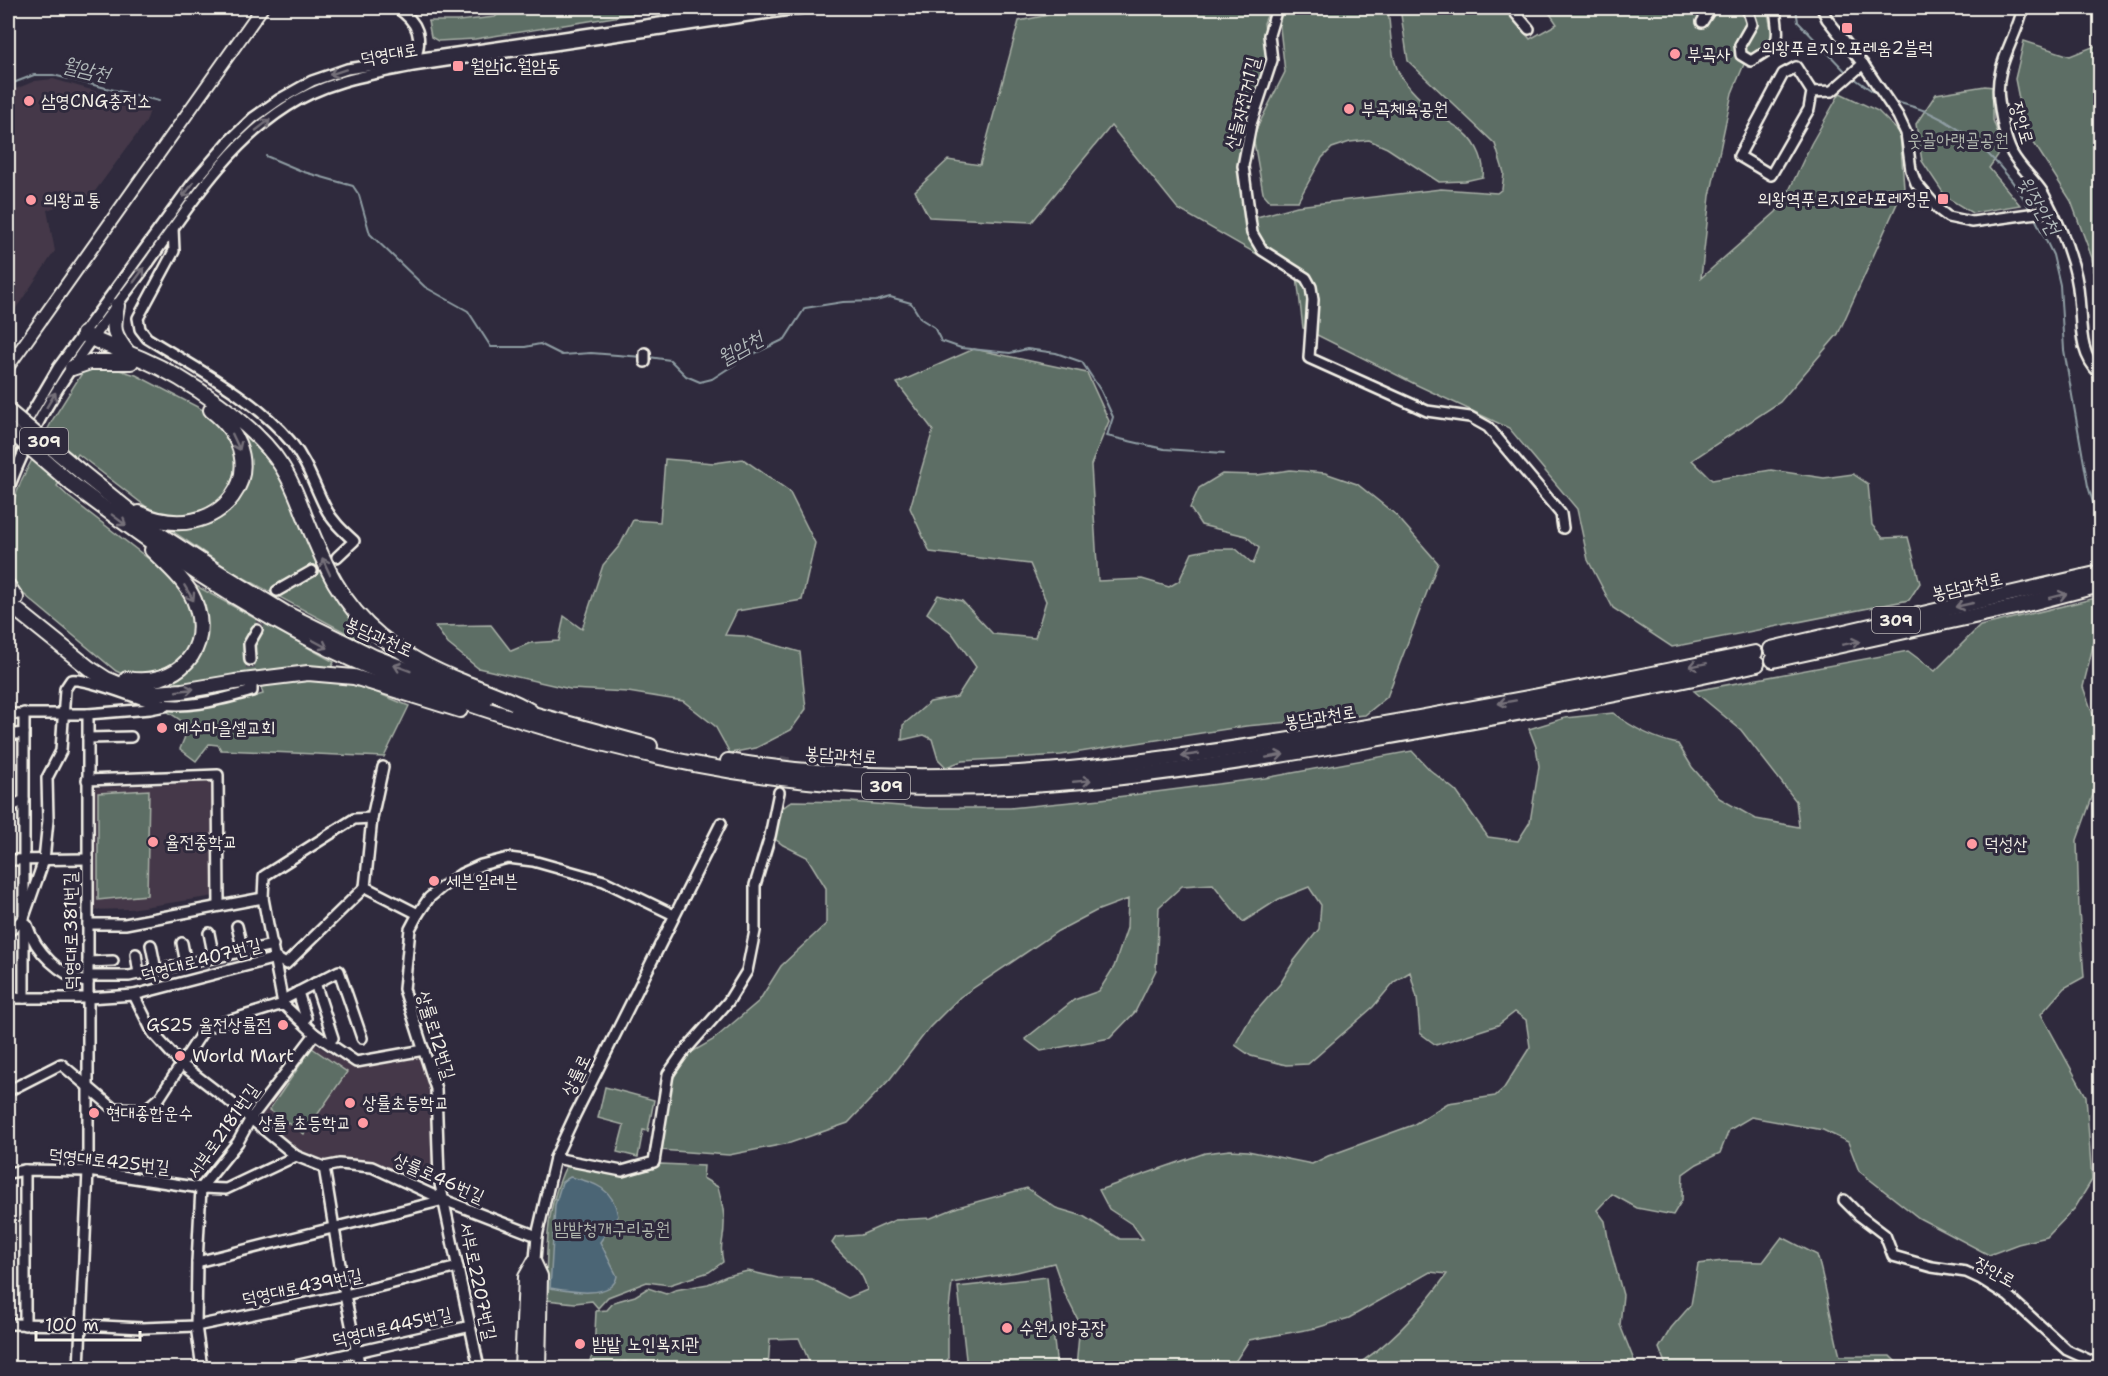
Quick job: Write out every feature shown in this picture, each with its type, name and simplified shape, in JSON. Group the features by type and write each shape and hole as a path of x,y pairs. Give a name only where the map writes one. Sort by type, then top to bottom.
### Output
{"highway":[{"path":"117,306 114,332 130,358 224,420 240,448 242,464 241,479 235,493 224,507 208,517 191,521 152,519 122,504"},
{"path":"88,337 117,355 130,358 180,379 217,403 247,426 265,444 281,464 292,485 335,585 356,613 380,636 414,658 459,681 523,707 537,721"},
{"path":"72,368 90,362 130,358"},
{"name":"봉담과천로","path":"8,411 153,530 285,613 374,657 578,739 748,774 859,786 955,788 1046,784 1140,776 1259,759 1639,690 1756,658"},
{"name":"봉담과천로","path":"8,429 72,484 137,533 251,606 332,650 397,680 537,721"},
{"path":"12,603 116,675 142,682 165,677 179,670 189,661 196,649 200,631 194,599 184,584 137,533"},
{"name":"봉담과천로","path":"2100,573 1772,654 2015,607 2100,585"},
{"path":"8,586 12,603 89,668 106,679 130,689 156,693 182,691 246,680 308,673 354,677 517,726 537,721"}],"main road":[{"path":"534,1261 541,1276 539,1350 543,1362 550,1368"},
{"path":"530,1367 525,1277 534,1261"},
{"path":"530,1367 539,1350"}],"street":[{"path":"397,8 409,16 416,27 420,44 414,62"},
{"name":"덕영대로","path":"88,337 117,306 197,196 237,147 260,126 288,106 319,89 349,78 414,62 761,8"},
{"name":"덕영대로","path":"88,337 192,184 230,140 253,118 312,81 347,69 414,62 803,8"},
{"name":"산들자전거1길","path":"1277,8 1269,35 1272,60 1251,124 1244,166 1252,233 1262,250 1306,278 1311,287 1313,300 1309,357 1427,411 1470,417 1488,428 1561,514 1563,528"},
{"path":"1511,8 1529,29"},
{"path":"1702,22 1712,8"},
{"path":"1747,8 1752,24 1740,45 1742,55 1751,62 1773,47 1779,39 1775,8"},
{"path":"1822,8 1827,20 1859,68 1881,89 1898,116 1906,133 1911,170 1916,183 1939,210 1948,217 1972,222 2047,212"},
{"name":"장안로","path":"2023,8 1999,77 1998,98 2005,136 2013,155 2043,193 2047,212 2063,232 2079,297 2080,328 2086,352 2092,366 2100,374"},
{"path":"1796,67 1812,92 1809,109 1771,176 1739,156 1783,75 1796,67"},
{"path":"1812,92 1832,91 1859,68"},
{"path":"173,228 174,251 138,318 140,329 147,339 216,380 261,414 290,441 307,465 325,507 339,527 354,541 337,557"},
{"path":"8,490 44,413 88,337"},
{"path":"8,453 58,368 88,337"},
{"path":"278,591 312,571"},
{"path":"250,660 249,644 257,630"},
{"name":"덕영대로381번길","path":"24,917 44,860 48,820 47,778 62,751 65,689 68,683 76,679 168,705 206,704 252,692 252,686"},
{"path":"8,714 88,714 150,710 168,705"},
{"path":"24,713 24,998"},
{"name":"덕영대로381번길","path":"80,1368 88,1171 88,714"},
{"path":"8,735 24,733"},
{"path":"88,738 131,737"},
{"path":"383,767 372,818 365,886 418,914"},
{"path":"87,780 218,775 219,906"},
{"path":"555,1158 622,1171 654,1162 668,1074 682,1054 728,1002 747,971 755,931 755,885 770,836 779,792"},
{"path":"8,808 24,800"},
{"path":"372,818 354,819 264,876 263,898 283,1002 315,1034 356,1062 424,1050"},
{"name":"상률로","path":"534,1261 537,1236 555,1158 574,1114 721,823"},
{"name":"상률로12번길","path":"444,1200 439,1179 436,1089 404,988 410,929 429,898 461,874 480,865 508,858 533,861 604,881 674,915"},
{"path":"8,860 87,860"},
{"name":"덕영대로407번길","path":"8,998 88,998 134,995 276,958 286,964 365,886"},
{"path":"88,924 125,924 263,898"},
{"path":"8,932 24,917"},
{"path":"24,917 34,942 55,966 72,978 88,980 129,976 273,945"},
{"path":"237,927 243,951"},
{"path":"209,933 214,958"},
{"path":"182,943 186,964"},
{"path":"151,945 156,970"},
{"path":"136,954 139,974"},
{"path":"88,962 114,962"},
{"path":"8,1091 61,1064 113,1108 146,1109 160,1097 205,1028 283,1002 339,971 362,1038"},
{"path":"315,983 333,1038"},
{"path":"298,992 306,1018"},
{"path":"134,995 153,1033 181,1064 296,1156 324,1167 345,1295 360,1368"},
{"name":"서부로2181번길","path":"202,1368 196,1326 196,1262 201,1188 238,1142 251,1118 315,1034"},
{"name":"덕영대로425번길","path":"8,1173 25,1170 88,1171 201,1188 226,1189 296,1156"},
{"name":"상률로46번길","path":"324,1167 339,1164 372,1167 444,1200 537,1236"},
{"name":"덕영대로425번길","path":"25,1170 25,1325"},
{"path":"196,1262 444,1200"},
{"name":"서부로2207번길","path":"444,1200 479,1368"},
{"name":"장안로","path":"1845,1200 1860,1216 1885,1235 1893,1256 1932,1267 1966,1272 1981,1279 2008,1296 2067,1350 2100,1365"},
{"name":"덕영대로439번길","path":"8,1324 142,1328 196,1326 345,1295 458,1267"},
{"name":"덕영대로445번길","path":"286,1368 471,1326"}],"shaded area":[{"path":"53,79 151,107 146,122 93,194 47,210 55,251 8,320 8,92 35,81"},
{"name":"율전중학교","path":"213,782 215,896 130,909 91,910 91,788"},
{"name":"상률초등학교","path":"312,1043 354,1067 420,1053 433,1094 437,1166 431,1177 419,1181 373,1163 351,1158 315,1161 270,1130 261,1112"}],"green space":[{"path":"505,8 671,8 475,39 438,41 431,37 428,21 495,17"},
{"path":"1082,8 1270,8 1264,23 1269,60 1248,120 1239,169 1253,218 1297,206 1441,189 1497,193 1502,189 1504,173 1495,144 1408,61 1400,8 1504,8 1530,39 1557,24 1546,8 1767,8 1773,40 1747,57 1732,93 1710,196 1701,278 1776,212 1840,93 1878,111 1900,133 1904,188 1838,334 1780,402 1692,460 1712,480 1771,470 1824,478 1853,474 1868,484 1872,525 1883,538 1908,537 1920,583 1909,600 1672,647 1613,608 1588,560 1577,509 1509,428 1303,328 1297,277 1178,209 1111,126 1032,222 929,217 915,191 948,160 980,165 1019,21"},
{"name":"부곡체육공원","path":"1283,8 1391,8 1388,10 1398,71 1428,106 1469,137 1480,155 1483,177 1465,181 1439,182 1387,148 1369,140 1350,142 1332,148 1322,158 1298,201 1270,201 1263,193 1253,136 1285,72 1279,19"},
{"path":"2024,41 2070,56 2100,44 2100,314 2092,258 2071,201 2025,129 2015,79"},
{"name":"웃골아랫골공원","path":"1985,86 1993,87 1993,120 2003,148 1989,168 2020,205 1972,213 1946,197 1922,161 1916,124 1936,94"},
{"path":"974,349 1087,373 1109,421 1091,465 1098,581 1142,579 1169,587 1179,581 1192,553 1211,549 1236,549 1253,564 1259,548 1246,536 1201,525 1190,508 1199,488 1222,474 1257,475 1290,470 1325,473 1357,484 1396,515 1438,563 1387,697 1365,715 1246,726 1061,755 962,761 946,767 938,759 932,739 924,735 902,740 903,725 930,702 957,697 976,667 952,633 927,613 938,595 962,601 993,634 1035,638 1046,601 1030,564 930,552 910,508 933,430 897,383"},
{"path":"90,369 119,370 136,375 211,414 232,442 237,458 236,481 219,508 171,519 153,512 78,454 57,486 172,577 187,595 193,610 194,643 173,671 129,677 116,671 20,591 8,577 8,515 22,479 53,419 82,373"},
{"path":"225,415 258,443 281,474 372,637 367,644 233,572 165,526 193,529 206,526 229,512 244,491 248,478 245,451"},
{"path":"665,459 714,463 743,459 789,491 815,543 802,600 737,611 725,635 744,636 800,652 806,709 791,730 756,748 730,753 715,726 683,701 628,692 570,689 478,668 448,644 435,626 491,625 511,651 530,643 559,641 564,616 582,629 603,565 620,545 633,520 660,522"},
{"path":"191,583 334,662 329,671 282,669 190,684 144,686 188,669 204,646 206,617 201,601"},
{"path":"2096,598 2097,630 2083,687 2100,734 2100,775 2077,840 2084,977 2064,988 2041,1014 2086,1096 2092,1180 2075,1208 2047,1237 2018,1244 1989,1255 1919,1218 1859,1171 1848,1142 1823,1130 1751,1117 1729,1130 1720,1153 1683,1174 1682,1200 1673,1215 1637,1208 1612,1194 1597,1210 1605,1221 1623,1295 1620,1325 1637,1368 1352,1368 1380,1348 1404,1326 1447,1274 1430,1272 1349,1318 1316,1328 1249,1340 1231,1368 1076,1368 1080,1324 1064,1292 1054,1263 952,1283 948,1317 948,1359 941,1368 812,1368 799,1338 770,1339 768,1368 654,1368 625,1362 597,1367 590,1360 594,1353 596,1311 607,1310 614,1302 635,1296 648,1288 666,1294 748,1271 778,1278 812,1279 848,1298 867,1290 861,1275 832,1243 836,1237 861,1235 895,1220 931,1218 958,1207 1027,1188 1056,1208 1083,1216 1120,1239 1143,1239 1133,1225 1109,1209 1099,1190 1205,1153 1230,1150 1248,1151 1312,1164 1413,1125 1448,1103 1495,1096 1504,1088 1530,1047 1526,1020 1515,1012 1498,1025 1436,1045 1420,1033 1417,998 1410,972 1394,982 1373,1007 1308,1064 1286,1065 1251,1056 1235,1045 1251,1017 1280,984 1294,961 1319,929 1321,905 1309,887 1279,899 1243,922 1213,884 1182,886 1159,907 1156,970 1135,1012 1110,1038 1041,1051 1025,1039 1074,1000 1099,991 1114,967 1127,928 1128,899 1096,911 1058,931 960,997 930,1027 890,1079 848,1123 790,1143 729,1155 660,1150 668,1089 685,1056 713,1040 759,1001 781,966 826,924 826,888 807,857 775,839 780,810 792,801 850,802 926,808 1010,808 1265,778 1412,751 1430,770 1456,791 1488,837 1518,841 1530,822 1539,766 1536,747 1529,729 1565,718 1613,713 1644,732 1678,744 1692,767 1719,798 1756,819 1799,827 1796,801 1741,730 1694,691 1908,651 1935,671 1980,626"},
{"path":"307,678 343,682 409,706 384,757 221,750 218,745 209,744 196,761 180,749 188,729 179,719 165,710 226,704 263,694 260,684"},
{"path":"149,790 147,895 98,900 98,793"},
{"path":"312,1048 347,1072 304,1134 269,1110"},
{"path":"605,1087 654,1100 648,1131 643,1130 638,1157 617,1152 624,1125 598,1118"},
{"name":"밤밭청개구리공원","path":"570,1158 626,1168 661,1164 704,1166 703,1178 718,1187 722,1206 723,1262 709,1272 669,1285 647,1282 608,1297 598,1308 592,1301 575,1303 546,1300 547,1244 551,1210 555,1193"},
{"path":"1782,1237 1817,1255 1840,1356 1890,1356 1902,1368 1667,1368 1659,1348 1671,1328 1691,1305 1698,1264 1723,1261 1763,1262"},
{"name":"수원시양궁장","path":"1047,1277 1057,1368 967,1368 958,1287"}],"water":[{"path":"570,1177 602,1188 608,1193 616,1207 618,1216 600,1242 617,1276 614,1284 599,1291 578,1292 550,1288 555,1205 562,1182"}],"waterway":[{"name":"윗장안천","path":"1796,8 1798,22 1847,73"},
{"name":"월암천","path":"8,85 34,75 53,75 159,101"},
{"name":"윗장안천","path":"1851,76 1881,97"},
{"name":"윗장안천","path":"1892,101 1928,112 1974,141 2012,181 2031,211"},
{"name":"월암천","path":"266,156 304,172 353,186 359,195 370,234 425,287 468,311 491,347 525,347 540,344 562,355 591,353 643,357"},
{"name":"윗장안천","path":"2034,216 2053,255 2060,285 2064,350 2088,486 2100,521"},
{"name":"월암천","path":"649,357 670,360 686,376 700,382 712,379 743,359 785,339 805,308 843,302 876,301 890,297 911,303 921,319 934,327 941,341 961,348 1010,353 1027,349 1056,353 1082,362 1101,391 1113,417 1107,436 1164,449 1224,453"}],"tunnel":[{"path":"257,630 277,591"},
{"path":"250,660 252,685"},
{"path":"779,792 786,755"}],"railway":[{"path":"8,356 254,8"},
{"path":"8,378 270,8"}],"place":[{"name":"의왕푸르지오포레움2블럭","path":"1847,28"},
{"name":"부곡사","path":"1675,54"},
{"name":"월암ic.월암동","path":"458,66"},
{"name":"삼영CNG충전소","path":"29,101"},
{"name":"부곡체육공원","path":"1349,109"},
{"name":"의왕역푸르지오라포레정문","path":"1943,199"},
{"name":"의왕교통","path":"31,200"},
{"name":"예수마을셀교회","path":"162,728"},
{"name":"율전중학교","path":"153,842"},
{"name":"덕성산","path":"1972,844"},
{"name":"세븐일레븐","path":"434,881"},
{"name":"GS25 율전상률점","path":"283,1025"},
{"name":"World Mart","path":"180,1056"},
{"name":"상률초등학교","path":"350,1103"},
{"name":"현대종합운수","path":"94,1113"},
{"name":"상률 초등학교","path":"363,1123"},
{"name":"수원시양궁장","path":"1007,1328"},
{"name":"밤밭 노인복지관","path":"580,1344"}]}
